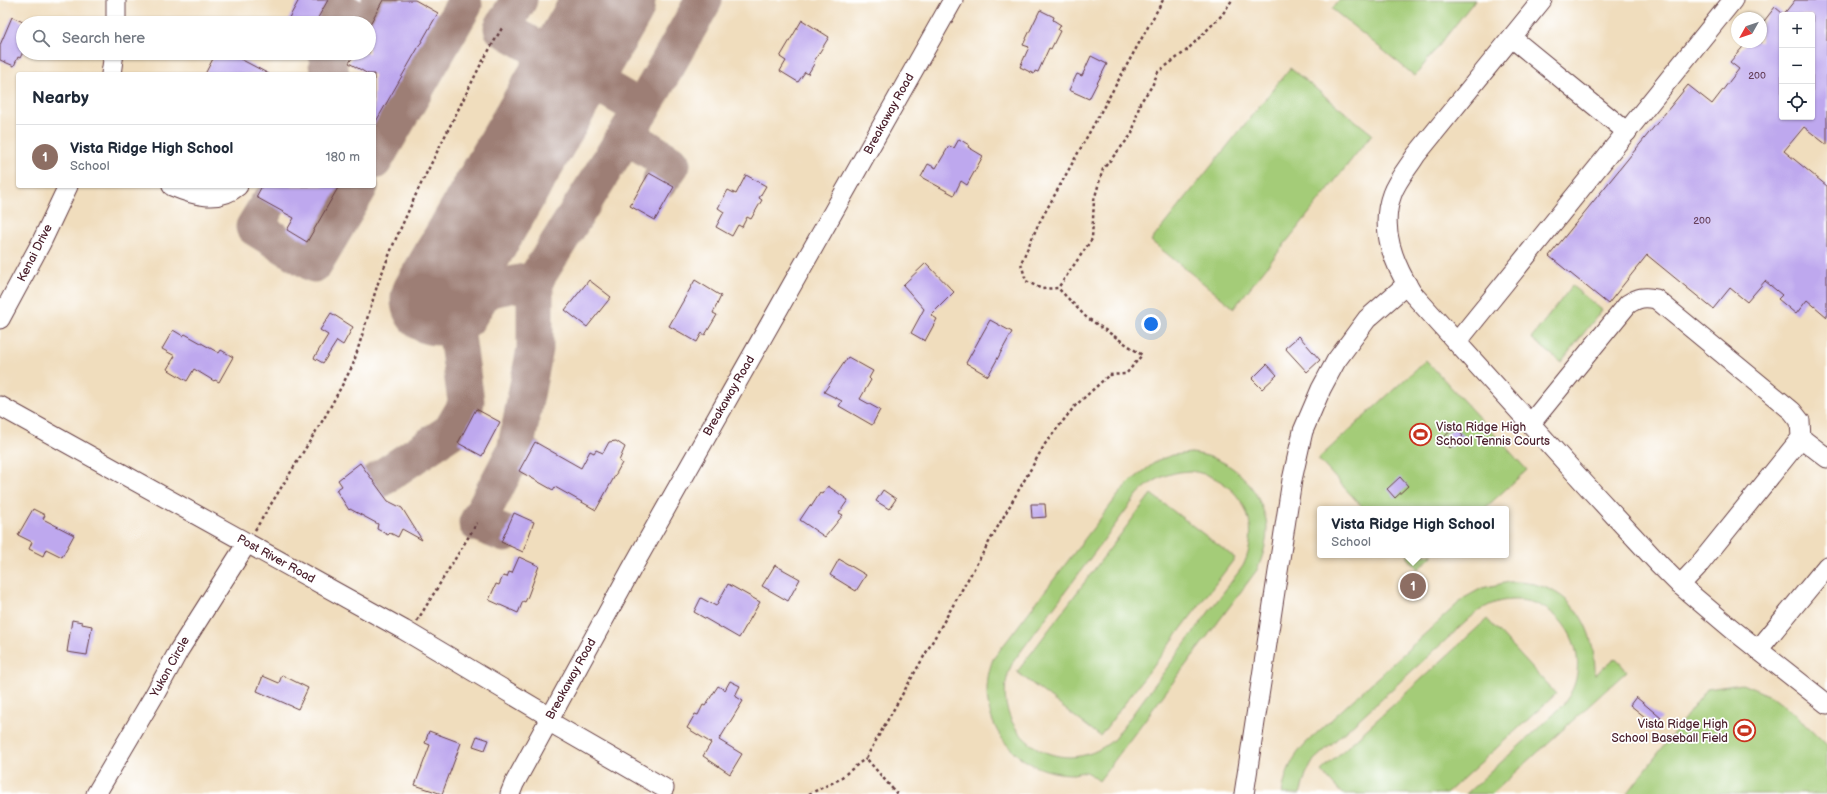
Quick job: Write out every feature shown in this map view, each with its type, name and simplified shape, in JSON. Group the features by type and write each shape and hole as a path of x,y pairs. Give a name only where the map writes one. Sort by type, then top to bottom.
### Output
{"street":[{"path":"116,0 116,16"},
{"name":"Breakaway Road","path":"510,794 549,719 642,550 953,0"},
{"path":"1542,0 1416,155 1401,177 1392,194 1388,212 1388,232 1391,253 1399,273 1412,293 1590,490 1680,584 1758,650 1827,704"},
{"path":"1457,342 1733,0"},
{"path":"1512,38 1627,132"},
{"path":"111,72 113,60"},
{"name":"Kenai Drive","path":"0,319 41,243 67,188"},
{"path":"176,188 213,198 234,188"},
{"path":"1244,794 1291,488 1303,431 1321,389 1336,361 1367,319 1407,284"},
{"path":"1531,423 1628,304 1637,298 1646,296 1656,299 1792,411 1800,421 1801,438 1698,566 1680,584"},
{"name":"Post River Road","path":"0,406 410,634 664,788"},
{"path":"1801,438 1827,458"},
{"name":"Yukon Circle","path":"96,794 179,650 247,542"},
{"path":"1758,650 1827,566"}],"path":[{"path":"809,794 838,780 866,758 1045,444 1074,408 1109,375 1126,374 1142,355 1086,317 1058,288 1042,288 1026,281 1021,263 1038,225 1164,0"},
{"path":"1058,288 1092,238 1094,200 1103,169 1132,134 1140,103 1152,86 1158,72 1186,51 1222,15 1232,0"},
{"path":"247,542 326,415 353,365 378,283 415,197 481,64 502,28"},
{"path":"410,634 477,523"},
{"path":"866,758 897,794"}],"green space":[{"path":"1339,0 1475,0 1415,76 1332,9"},
{"path":"1290,68 1372,134 1234,308 1151,241"},
{"path":"1572,286 1602,310 1561,362 1531,338"},
{"name":"Vista Ridge High School Tennis Courts","path":"1426,360 1527,470 1487,506 1361,506 1318,459"},
{"path":"1191,453 1214,458 1234,469 1250,485 1261,505 1267,525 1263,555 1257,570 1099,781 1091,774 1086,772 1074,774 1056,773 1029,763 1015,753 1004,741 995,726 989,711 987,694 988,676 993,659 1126,485 1158,460 1173,455","holes":["1189,471 1206,475 1221,482 1233,491 1242,504 1248,517 1251,533 1249,549 1243,566 1114,739 1093,752 1070,757 1049,754 1030,744 1016,728 1007,709 1006,686 1013,662 1138,494 1155,481 1174,473"]},
{"path":"1151,494 1235,558 1100,736 1017,672"},
{"path":"1409,558 1430,558 1418,569"},
{"path":"1509,582 1529,583 1547,588 1562,596 1574,608 1583,621 1590,637 1594,655 1595,675 1615,658 1627,671 1492,794 1466,794 1560,708 1573,688 1577,672 1577,656 1573,641 1566,628 1556,616 1543,607 1528,601 1506,600 1494,603 1478,611 1314,760 1306,774 1300,794 1282,794 1285,779 1290,766 1297,754 1307,742 1464,598 1482,588"},
{"path":"1487,619 1556,694 1446,794 1342,794 1321,771"},
{"name":"Vista Ridge High School Baseball Field","path":"1742,684 1771,696 1797,716 1827,745 1827,794 1627,794 1707,689"}],"building":[{"path":"299,0 328,0 319,16 290,16"},
{"path":"383,0 415,0 438,13 376,122 376,72 365,72 349,63 351,60 376,60 376,16 374,16"},
{"path":"1795,0 1827,0 1827,145 1804,127 1784,151 1827,186 1827,317 1807,300 1796,314 1778,299 1782,295 1765,281 1747,302 1730,288 1713,309 1647,255 1608,304 1549,256 1688,85 1712,104 1739,69 1730,62 1742,48 1767,48 1767,17 1775,7 1781,12 1779,12 1779,120 1815,120 1815,12 1785,12"},
{"path":"1040,10 1054,17 1053,20 1061,25 1058,30 1060,31 1051,49 1049,48 1038,72 1035,71 1034,74 1020,67 1029,47 1023,45"},
{"path":"12,17 16,19 17,60 14,66 0,60 0,45"},
{"path":"802,20 829,37 808,74 805,72 798,82 780,71 786,61 780,57"},
{"path":"1091,56 1107,64 1089,99 1069,90 1077,74 1082,76"},
{"path":"212,60 242,60 265,72 206,72"},
{"path":"959,139 969,145 968,147 983,156 967,185 961,181 954,195 921,177 928,164 936,168 949,146 954,148"},
{"path":"649,173 674,187 655,220 630,206"},
{"path":"746,175 766,186 759,198 762,200 751,219 747,217 742,227 738,225 732,236 716,227 724,212 718,208 728,190 736,194"},
{"path":"261,188 338,188 307,242 287,230 294,218 256,197"},
{"path":"926,263 954,292 931,315 937,319 925,341 911,333 924,309 903,285"},
{"path":"589,280 611,297 587,327 565,310"},
{"path":"695,280 721,296 713,313 717,315 705,335 702,333 697,342 669,326"},
{"path":"331,313 353,327 343,345 337,341 323,363 314,358 328,335 320,330"},
{"path":"990,320 1012,332 988,376 966,363"},
{"path":"173,330 183,336 185,334 219,353 221,350 233,357 219,382 214,381 194,369 187,381 167,369 175,356 162,349"},
{"path":"1299,336 1320,360 1307,372 1285,348"},
{"path":"848,357 873,371 869,378 871,380 860,399 880,410 872,425 839,406 842,401 824,392"},
{"path":"1267,364 1277,375 1262,389 1252,379"},
{"path":"476,409 500,422 482,456 458,443"},
{"path":"1455,427 1463,436 1450,448 1442,439"},
{"path":"616,441 625,447 619,461 622,463 596,510 555,487 553,490 519,471 535,442 581,468 590,451 594,453 596,450 603,453 609,442"},
{"path":"360,463 388,501 402,508 422,540 402,529 398,537 390,533 388,535 377,529 378,524 350,509 349,510 336,490 342,486 338,480"},
{"path":"1400,477 1408,486 1395,498 1387,489"},
{"path":"828,486 848,500 839,513 843,515 825,537 800,520 810,505 811,507 820,493 822,494"},
{"path":"883,490 896,499 889,509 876,501"},
{"path":"1031,504 1045,504 1046,517 1032,518"},
{"path":"33,509 45,515 43,519 74,535 62,557 46,549 43,556 29,549 32,542 18,535"},
{"path":"514,513 534,522 523,552 501,542"},
{"path":"519,557 539,566 528,596 525,602 523,601 518,613 489,600 496,584 499,585 503,576 507,577 509,572 512,573"},
{"path":"839,559 866,575 856,591 830,575"},
{"path":"775,565 800,579 788,601 762,586"},
{"path":"728,584 760,602 739,638 694,612 701,598 716,606"},
{"path":"72,620 92,626 87,655 67,652"},
{"path":"282,675 308,688 298,709 257,691 263,676 279,683"},
{"path":"730,681 740,686 735,696 743,701 719,740 742,754 730,774 703,756 711,743 687,728 695,714 698,715 703,705 705,706 718,686 725,690"},
{"path":"1636,697 1661,718 1655,725 1630,705"},
{"path":"429,731 461,743 442,794 415,785 430,745 425,743"},
{"path":"477,736 489,740 485,750 473,746"}],"taxiway":[{"path":"519,0 502,28 642,109"},
{"path":"436,300 467,319 485,290 535,280 642,109 704,0"},
{"path":"327,2 351,16"},
{"path":"376,158 464,5"},
{"path":"328,60 327,65 330,72"},
{"path":"626,135 672,164 661,180"},
{"path":"268,204 254,227 314,264 359,188"},
{"path":"527,457 515,451 535,349 535,280"},
{"path":"374,483 451,431 465,407 466,401 455,322 459,314"},
{"path":"505,534 477,523 515,451"}],"runway":[{"path":"436,300 610,0"}],"place":[{"name":"Vista Ridge High School Tennis Courts","path":"1420,434"},
{"name":"Vista Ridge High School","path":"1413,586"},
{"name":"Vista Ridge High School Baseball Field","path":"1744,731"}]}
